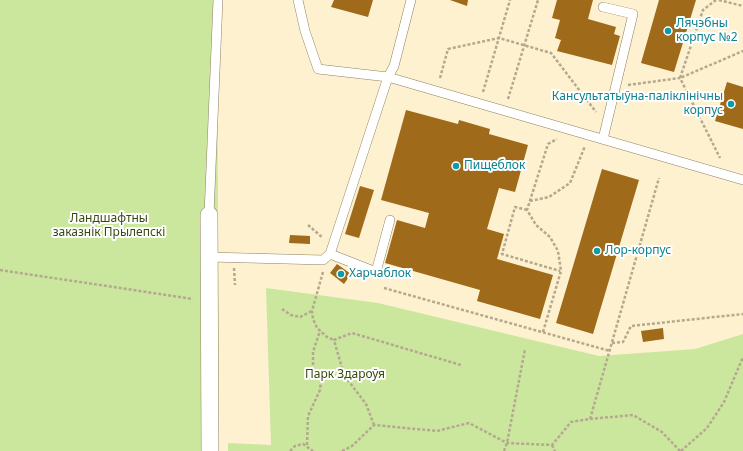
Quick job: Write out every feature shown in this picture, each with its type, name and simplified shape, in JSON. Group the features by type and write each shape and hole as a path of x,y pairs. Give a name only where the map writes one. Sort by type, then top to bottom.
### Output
{"street":[{"path":"209,215 208,301 210,451"}],"lane":[{"path":"209,215 218,0"},
{"path":"298,0 305,31 318,69 388,77 743,180"},
{"path":"209,257 323,260 330,254 388,77 394,66 412,0"},
{"path":"603,7 633,14 603,139"},
{"path":"330,254 376,272 390,220"}],"path":[{"path":"478,102 484,91 510,0"},
{"path":"504,111 538,0"},
{"path":"720,158 680,78 703,10 718,0 743,6"},
{"path":"440,78 448,49 499,38 524,45 551,53 606,125"},
{"path":"615,87 680,78 743,51"},
{"path":"530,201 549,197 570,183 581,159 588,135"},
{"path":"543,332 561,271 558,250 550,237 536,225 527,210 548,144 558,138"},
{"path":"590,419 659,178"},
{"path":"527,210 515,208 502,254 561,271"},
{"path":"308,225 328,242"},
{"path":"0,270 208,301"},
{"path":"320,282 312,311 317,328 334,340 344,375 366,404 374,425"},
{"path":"384,288 610,350"},
{"path":"282,309 291,315 300,316 312,311"},
{"path":"612,343 624,342 631,326 743,314"},
{"path":"307,445 308,416 320,390 321,380 313,368 313,352 320,331"},
{"path":"334,340 352,333 461,365"},
{"path":"504,451 507,443 525,349"},
{"path":"552,445 571,422 633,414 662,432 681,451 707,428 724,402 743,357"},
{"path":"342,451 352,446 374,425 437,431 469,423 507,443 552,445"},
{"path":"290,451 299,444 307,445 313,451"},
{"path":"552,445 555,451"}],"green space":[{"name":"Ландшафтны заказнік Прылепскі","path":"0,0 217,0 219,451 0,451"},
{"name":"Парк Здароўя","path":"266,288 378,303 599,356 695,349 743,334 743,451 228,451 228,443 271,445"}],"building":[{"path":"334,0 373,0 368,17 331,7"},
{"path":"450,0 468,0 467,6"},
{"path":"557,0 593,0 588,19 616,27 614,34 620,36 612,65 557,51 561,40 555,38 560,20 552,18"},
{"name":"Лячэбны корпус №2","path":"659,0 696,0 674,72 641,63"},
{"name":"Кансультатыўна-паліклінічны корпус","path":"727,82 743,87 743,129 715,121"},
{"path":"406,110 458,124 459,120 490,129 489,134 528,145 515,192 499,188 487,229 504,234 497,259 553,275 540,319 477,301 480,290 385,263 397,220 425,228 429,213 381,200"},
{"name":"Лор-корпус","path":"602,169 639,180 593,334 556,323"},
{"path":"360,186 374,190 359,238 345,234"},
{"path":"290,235 310,236 310,244 289,243"},
{"name":"Харчаблок","path":"337,264 351,274 344,284 330,273"},
{"path":"663,328 664,339 643,342 641,331"}],"place":[{"name":"Лячэбны корпус №2","path":"668,31"},
{"name":"Кансультатыўна-паліклінічны корпус","path":"731,104"},
{"name":"Пищеблок","path":"456,166"},
{"name":"Лор-корпус","path":"597,251"},
{"name":"Харчаблок","path":"341,274"}]}
